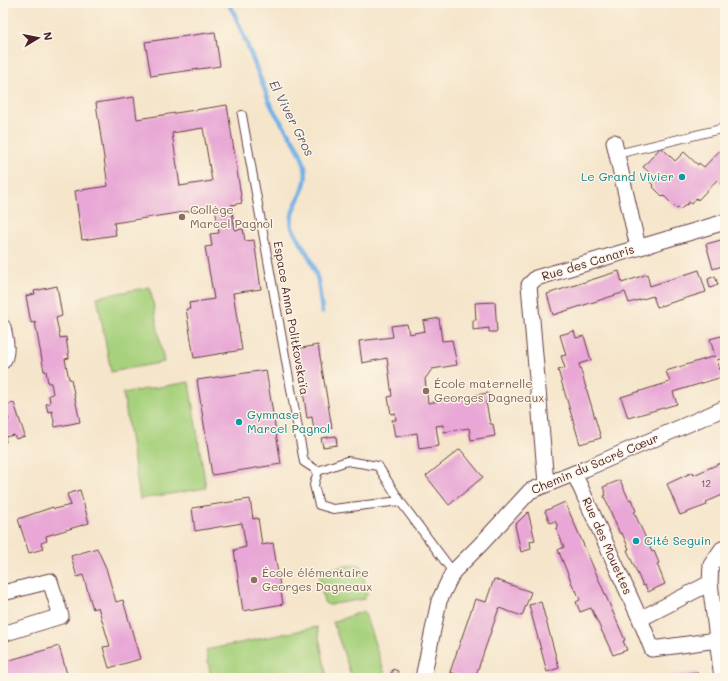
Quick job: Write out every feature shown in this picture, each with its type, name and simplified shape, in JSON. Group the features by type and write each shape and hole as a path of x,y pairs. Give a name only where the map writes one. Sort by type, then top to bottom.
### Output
{"street":[{"path":"616,148 638,248"},
{"name":"Rue des Canaris","path":"546,483 529,285 536,278 725,222"},
{"path":"3,327 6,342 5,358 3,361"},
{"name":"Chemin du Sacré Cœur","path":"422,676 439,601 453,572 530,491 725,408"},
{"name":"Rue des Mouettes","path":"574,473 652,649 718,640"},
{"path":"722,678 710,583 711,565 722,549 725,548"},
{"path":"3,593 50,580 61,616 3,632"},
{"path":"640,619 710,583"}],"lane":[{"name":"Espace Anna Politkovskaïa","path":"242,115 304,462 318,471"},
{"path":"616,148 725,128"},
{"path":"400,501 333,509 319,505 314,485 318,471 347,461 378,466 400,501 453,572"}],"green space":[{"path":"150,287 164,362 111,372 97,297"},
{"path":"189,382 206,488 140,499 123,393"},
{"path":"358,564 362,567 367,594 364,599 328,605 324,602 319,575 323,570"},
{"path":"364,611 386,677 352,678 333,622"},
{"path":"317,627 327,678 211,678 206,650"}],"building":[{"path":"215,32 220,66 151,76 145,42"},
{"path":"134,97 137,119 227,105 242,203 231,205 235,230 243,229 245,241 254,240 261,289 233,293 242,350 194,358 186,309 190,309 189,303 214,299 205,247 212,246 210,234 219,233 215,207 114,223 116,235 82,240 75,191 108,186 96,103","holes":["203,128 212,181 180,186 172,133"]},
{"name":"Le Grand Vivier","path":"725,145 725,188 717,180 698,200 697,198 692,204 689,202 680,210 653,187 654,186 649,181 652,178 647,173 649,172 643,167 661,147 675,161 684,152 698,165 699,163 704,167"},
{"path":"725,239 725,265 713,269 706,244"},
{"path":"699,270 706,292 657,307 653,296 629,303 625,292 553,315 547,294 619,271 622,283 647,274 650,286"},
{"path":"715,276 718,285 710,288 708,279"},
{"path":"57,286 62,316 56,318 60,338 66,337 69,358 65,359 69,379 71,379 80,422 55,427 52,411 48,412 46,404 50,403 49,395 53,394 51,383 48,383 46,371 44,371 35,322 31,323 26,296 35,294 34,291"},
{"path":"495,302 497,332 489,332 489,328 473,330 473,320 476,320 475,303"},
{"path":"439,318 442,341 452,340 457,365 432,369 425,379 428,403 488,393 490,401 486,402 490,424 493,424 495,436 471,440 469,428 444,432 443,425 436,426 439,446 419,449 417,433 395,437 392,420 396,420 395,413 391,414 388,397 392,396 387,358 362,363 359,341 393,337 391,326 407,324 409,334 425,331 423,321"},
{"path":"574,331 576,338 584,336 591,360 579,364 601,438 580,444 558,370 565,368 561,356 566,355 560,335"},
{"path":"725,335 725,358 717,360 722,377 673,392 677,404 628,418 621,397 670,382 666,371 715,356 710,339"},
{"path":"318,345 332,428 314,431 312,417 307,418 297,349"},
{"name":"Gymnase Marcel Pagnol","path":"266,370 281,464 212,475 197,380"},
{"path":"14,403 25,436 16,439 14,435 5,437 6,442 3,443 3,422 9,420 5,405"},
{"path":"336,436 337,445 323,447 321,438"},
{"path":"460,449 483,477 449,505 426,476"},
{"name":"Cité Seguin","path":"725,461 725,494 706,502 707,505 680,515 667,484 693,472 694,475"},
{"name":"Cité Seguin","path":"620,480 629,500 631,499 636,511 634,512 652,552 654,551 659,563 657,564 665,584 648,592 645,585 643,586 627,550 629,549 622,533 620,534 604,496 606,495 603,487"},
{"path":"80,490 89,523 46,536 47,541 41,543 43,549 29,553 18,519 53,507 54,509 71,505 67,494"},
{"path":"250,499 253,519 258,518 262,545 273,543 283,604 243,611 234,550 246,547 242,523 195,531 192,508"},
{"path":"565,502 625,640 623,641 627,650 613,655 591,608 580,612 576,602 580,600 558,550 564,547 556,528 558,527 555,521 550,523 545,511"},
{"path":"528,512 535,540 530,541 531,549 521,552 515,525"},
{"path":"97,548 106,568 116,602 123,600 140,659 109,668 103,647 110,646 98,607 93,609 83,575 77,577 71,556"},
{"path":"494,579 531,592 522,616 499,608 475,678 468,678 450,672 475,599 486,602"},
{"path":"541,602 559,668 547,672 529,605"},
{"path":"59,646 67,674 61,676 62,678 3,678 3,662"},
{"path":"393,669 398,671 396,678 390,678"},
{"path":"697,672 698,678 661,678 661,677"}],"waterway":[{"name":"El Viver Gros","path":"228,3 234,13 271,105 296,145 303,160 306,176 291,220 292,228 311,260 318,280 322,312"}],"place":[{"name":"Le Grand Vivier","path":"682,177"},
{"name":"Collège Marcel Pagnol","path":"182,217"},
{"name":"École maternelle Georges Dagneaux","path":"426,391"},
{"name":"Gymnase Marcel Pagnol","path":"239,422"},
{"name":"Cité Seguin","path":"636,541"},
{"name":"École élémentaire Georges Dagneaux","path":"254,580"}]}
